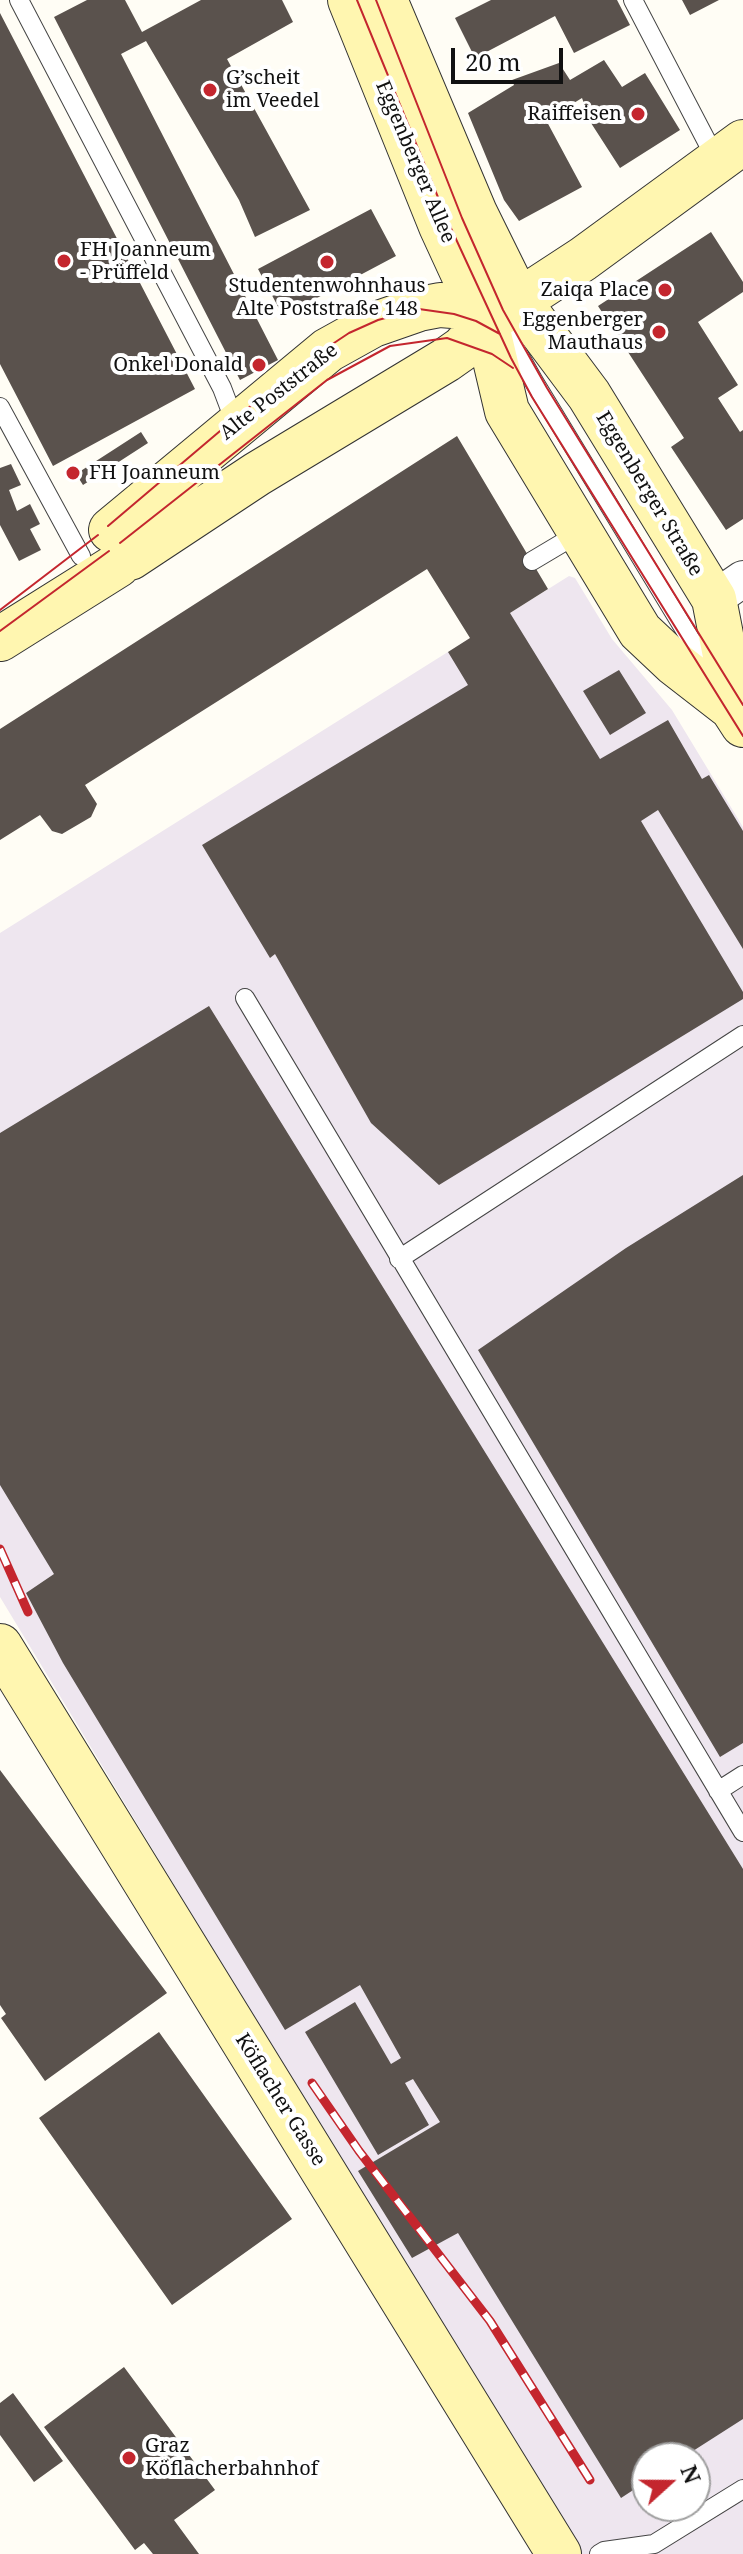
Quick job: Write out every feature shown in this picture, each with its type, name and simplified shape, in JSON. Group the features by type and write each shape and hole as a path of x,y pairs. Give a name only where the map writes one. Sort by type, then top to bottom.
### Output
{"main road":[{"name":"Eggenberger Allee","path":"350,0 441,226 494,310"},
{"name":"Eggenberger Allee","path":"385,0 475,213 494,310"},
{"name":"Alte Poststraße","path":"108,550 257,474 446,360 463,348 494,310 583,259 730,152"},
{"name":"Alte Poststraße","path":"10,628 108,550 236,425 328,350 373,325 440,305 494,310"},
{"path":"494,310 507,411 640,631 674,663 737,700"},
{"name":"Eggenberger Straße","path":"494,310 589,395 728,589 737,700"},
{"name":"Köflacher Gasse","path":"0,1646 559,2554"}],"lane":[{"path":"19,0 222,388 236,425"},
{"path":"633,0 730,152"},
{"path":"494,310 540,392 737,700"},
{"path":"0,407 108,550"},
{"path":"532,561 579,533"},
{"path":"245,998 743,1832"},
{"path":"399,1259 743,1035"},
{"path":"718,1791 743,1775"},
{"path":"599,2554 654,2544 743,2489"}],"shaded area":[{"path":"569,576 575,578 612,639 672,710 743,827 743,2554 579,2554 0,1597 0,933"}],"building":[{"path":"87,0 125,0 142,32 201,0 282,0 293,22 227,59 310,210 255,237 239,200 146,41 121,54 278,360 240,380 54,17"},
{"path":"491,0 617,0 630,25 574,53 555,16 475,58 455,18"},
{"path":"682,0 719,0 690,15"},
{"name":"FH Joanneum - Prüffeld","path":"0,13 195,389 53,466 0,364"},
{"path":"604,60 622,87 645,73 680,130 620,168 591,123 582,98 546,120 582,187 519,221 504,200 468,113 514,85 512,80 559,63 570,80"},
{"name":"Studentenwohnhaus Alte Poststraße 148","path":"371,209 396,256 283,316 258,269"},
{"name":"Eggenberger Mauthaus","path":"711,232 743,282 743,292 698,322 738,385 718,398 740,432 743,430 743,519 726,530 671,447 684,438 598,306"},
{"path":"141,432 148,443 83,485 76,474"},
{"path":"457,436 548,589 510,613 600,759 668,720 702,779 709,775 743,831 743,949 658,810 641,821 743,992 743,999 439,1185 371,1123 275,954 270,958 202,845 468,685 448,652 470,638 427,569 85,785 97,804 91,817 62,834 52,831 40,815 0,840 0,729"},
{"path":"11,464 21,485 9,490 17,511 30,504 40,524 30,529 41,550 19,561 0,525 0,468"},
{"path":"619,670 646,713 610,735 583,691"},
{"path":"209,1006 743,1869 743,2419 707,2442 631,2442 631,2491 621,2498 458,2233 412,2258 358,2171 440,2122 413,2079 405,2083 429,2125 378,2155 305,2032 355,2002 391,2064 401,2058 360,1985 285,2030 63,1663 26,1593 54,1574 0,1485 0,1133"},
{"path":"743,1175 743,1743 720,1757 478,1350 626,1248"},
{"path":"0,1770 167,1993 45,2081 1,2018 6,2014 0,2005"},
{"path":"159,2032 292,2219 172,2305 39,2118"},
{"name":"Graz Köflacherbahnhof","path":"124,2367 215,2490 174,2520 199,2554 153,2554 144,2543 135,2550 44,2427"},
{"path":"13,2393 63,2461 34,2482 0,2435 0,2403"}],"tram line":[{"path":"357,0 449,224 511,358 532,397 743,736"},
{"path":"376,0 462,218 503,310 547,388 743,705"},
{"path":"108,526 233,420 310,359 349,333 378,320 419,309 454,314 500,334"},
{"path":"120,543 327,380 390,346 447,338 492,354 513,368"},
{"path":"0,610 98,535"},
{"path":"0,631 109,551"}],"railway":[{"path":"0,1549 28,1612"},
{"path":"312,2083 359,2151 490,2321 590,2480"}],"place":[{"name":"G’scheit im Veedel","path":"210,90"},
{"name":"Raiffeisen","path":"638,114"},
{"name":"FH Joanneum - Prüffeld","path":"64,261"},
{"name":"Studentenwohnhaus Alte Poststraße 148","path":"327,262"},
{"name":"Zaiqa Place","path":"665,290"},
{"name":"Eggenberger Mauthaus","path":"659,332"},
{"name":"Onkel Donald","path":"259,365"},
{"name":"FH Joanneum","path":"73,473"},
{"name":"Graz Köflacherbahnhof","path":"129,2458"}]}
